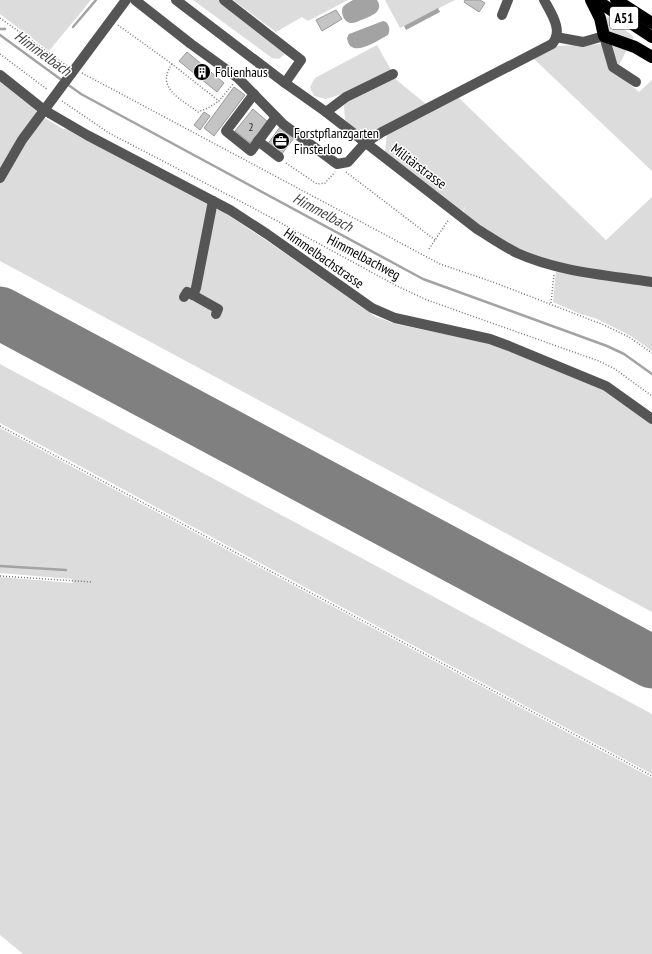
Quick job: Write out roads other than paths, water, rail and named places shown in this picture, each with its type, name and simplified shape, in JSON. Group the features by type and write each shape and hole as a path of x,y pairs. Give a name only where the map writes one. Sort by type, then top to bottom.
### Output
{"highway":[{"path":"591,0 600,18 604,36 635,47 652,56"},
{"name":"A51","path":"596,0 652,37"},
{"name":"A51","path":"616,0 652,24"}],"street":[{"path":"0,178 22,140 126,0"},
{"path":"135,0 191,44 238,78 283,124 338,166 348,162 365,143 382,132 548,46 555,40 557,26 544,0"},
{"name":"Militärstrasse","path":"176,0 285,83 326,112 453,214 501,244 517,253 555,266 652,282"},
{"path":"224,0 301,60 285,83"},
{"path":"502,15 506,1"},
{"path":"556,37 583,42 604,36 613,67 636,82"},
{"path":"326,112 346,97 393,74"},
{"name":"Himmelbachstrasse","path":"0,75 44,110 87,135 213,201 267,234 372,308 395,318 490,339 509,346 606,386 652,419"},
{"path":"254,94 226,131 251,150 276,117"},
{"path":"258,141 279,157"},
{"path":"213,201 196,288 188,296 218,309 216,314"}],"waterway":[{"path":"73,27 96,0"},
{"path":"0,29 5,29"},
{"name":"Himmelbach","path":"0,35 63,81"},
{"name":"Himmelbach","path":"67,84 81,94 423,279 607,346 624,354 652,374"},
{"path":"0,566 66,570"}],"place":[{"name":"Folienhaus","path":"202,72"},
{"name":"Forstpflanzgarten Finsterloo","path":"281,141"}]}
